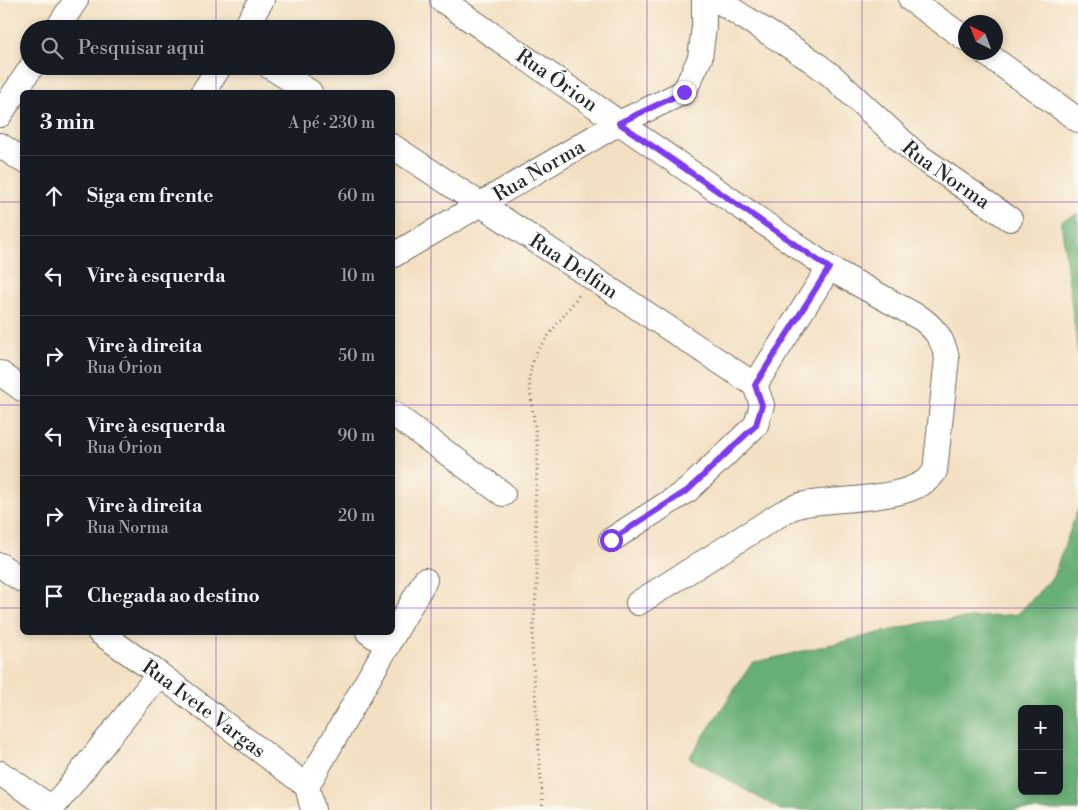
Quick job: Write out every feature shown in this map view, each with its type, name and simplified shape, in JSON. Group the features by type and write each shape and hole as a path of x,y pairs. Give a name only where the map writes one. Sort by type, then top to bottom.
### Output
{"street":[{"path":"63,20 76,0"},
{"path":"250,20 262,0"},
{"name":"Rua Órion","path":"442,0 829,268 922,319 935,330 943,341 947,358 935,471 931,479 911,490 799,505 782,513 638,603"},
{"name":"Rua Norma","path":"395,254 619,123 684,92 700,58 704,27 704,0"},
{"name":"Rua Norma","path":"717,0 811,60 832,76 916,154 1010,219"},
{"path":"911,0 958,33"},
{"path":"995,60 1078,120"},
{"path":"0,115 26,75"},
{"path":"204,90 214,75"},
{"path":"283,75 307,90"},
{"path":"0,145 20,159"},
{"name":"Rua Delfim","path":"395,148 755,385"},
{"path":"611,540 688,490 756,425 762,405 755,385 829,268"},
{"path":"0,373 20,387"},
{"path":"395,415 503,494"},
{"path":"0,565 20,579"},
{"path":"395,634 425,580"},
{"name":"Rua Ivete Vargas","path":"103,635 159,674 307,786"},
{"path":"372,635 388,646"},
{"path":"313,810 307,786 394,635"},
{"path":"0,773 52,809 159,674"}],"path":[{"path":"543,810 532,646 537,581 535,506 538,452 529,381 531,367 537,351 591,278"}],"green space":[{"path":"1078,214 1078,355 1061,221"},
{"path":"1078,509 1078,810 781,810 689,758 752,663 926,622 1018,614 1053,577"}],"route":[{"path":"611,540 688,490 756,425 762,405 755,385 778,352 829,268 619,123 684,92"}]}
